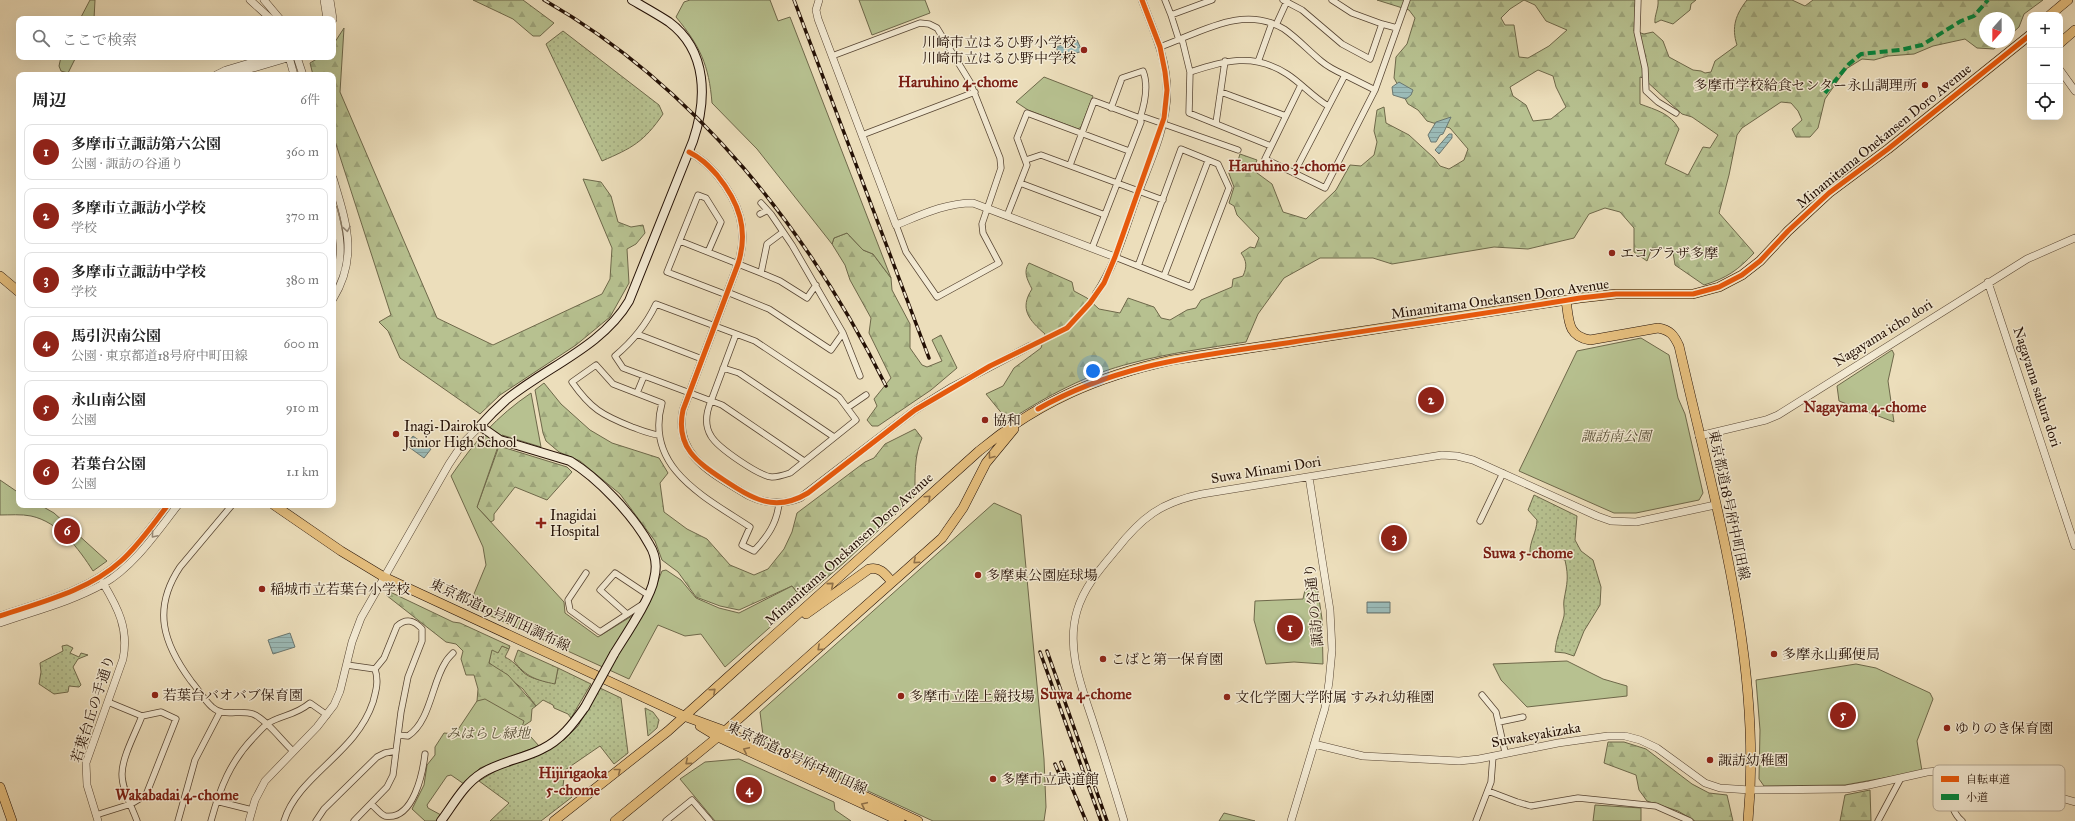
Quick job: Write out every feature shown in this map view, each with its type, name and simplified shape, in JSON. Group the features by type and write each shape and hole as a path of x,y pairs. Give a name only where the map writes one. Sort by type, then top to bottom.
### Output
{"main road":[{"path":"441,821 467,786 481,773 498,764 541,750 552,744 573,724 585,707 648,595 654,581 656,560 650,544 618,502 570,461 500,440 480,426 506,400 600,335 622,313 629,301 689,152 698,124 703,95 701,77 694,55 687,43 670,23 632,0"},
{"path":"2054,12 2068,0"},
{"path":"2062,12 2075,1"},
{"path":"2063,40 2075,30"},
{"name":"Minamitama Onekansen Doro Avenue","path":"554,821 684,716 997,436 1038,409 1079,388 1106,378 1172,360 1566,300 1616,294 1692,294 1719,287 1742,275 1760,261 1788,231 1829,193 1888,149 2027,37"},
{"path":"0,276 16,289"},
{"path":"0,284 16,297"},
{"name":"東京都道18号府中町田線","path":"1566,300 1569,325 1573,331 1583,338 1590,340 1658,328 1672,333 1679,346 1715,505 1743,641 1749,698 1750,790 1748,821"},
{"name":"Minamitama Onekansen Doro Avenue","path":"614,821 721,734 948,531 991,455 1011,432 1038,409"},
{"name":"東京都道19号町田調布線","path":"278,508 341,551 384,577 721,734"},
{"path":"780,631 869,569 876,568 881,570 892,582"},
{"name":"東京都道18号府中町田線","path":"721,734 900,821"},
{"name":"東京都道18号府中町田線","path":"721,734 918,821"},
{"path":"0,787 12,821"}],"street":[{"path":"250,0 268,16"},
{"path":"264,0 277,16"},
{"path":"324,0 327,16"},
{"path":"330,0 333,16"},
{"path":"819,0 816,10 818,19 906,252 937,297 999,264 983,233 982,224 1001,168 1000,158 975,92 942,33 937,28 929,24 920,24 832,56"},
{"path":"1096,294 1115,257 1163,122 1167,90 1160,47 1142,0"},
{"path":"1165,0 1181,39 1190,72 1189,113 1271,146"},
{"path":"1171,15 1212,0"},
{"path":"1332,0 1352,13 1397,28"},
{"path":"1301,85 1265,159 1325,188 1375,90 1407,0"},
{"path":"1638,0 1636,32 1646,68 1646,90 1658,102 1676,113"},
{"path":"1258,62 1285,1 1302,10 1342,44 1370,59 1382,24"},
{"path":"1160,47 1224,22 1239,19 1263,20 1285,30 1322,62 1344,75 1375,90"},
{"path":"222,72 260,60"},
{"path":"239,72 280,60"},
{"path":"291,60 293,72"},
{"path":"298,60 302,72"},
{"path":"1190,72 1225,61 1258,62 1272,66 1287,74 1328,106"},
{"path":"1216,123 1225,61"},
{"path":"1092,248 1141,122 1140,117 1146,98 1146,79 1143,71 1122,78 1111,108"},
{"path":"2063,74 2075,91"},
{"path":"1294,173 1344,75"},
{"path":"862,135 975,92"},
{"path":"1221,92 1286,116"},
{"path":"1070,165 1094,101 1140,117 1163,122 1238,150"},
{"path":"1007,216 1027,165 1017,138 1027,113 1129,151"},
{"path":"896,225 956,203 973,203 1191,287 1214,229 1228,188 1218,164 1182,149 1138,266"},
{"path":"689,152 704,161 731,194 738,207 743,232 743,245 738,264 683,410 682,429 688,450 695,459 749,496 758,500 779,503 791,502 804,495 915,410 952,387 1030,346"},
{"path":"1026,160 1041,155 1162,200"},
{"path":"1164,276 1208,161"},
{"path":"1020,183 1105,216"},
{"path":"336,189 346,224 349,247 345,275 336,293"},
{"path":"708,252 721,222 706,198 698,195 667,272 769,309 831,350 843,333"},
{"path":"761,203 763,212 783,232 816,285 843,333 860,376"},
{"path":"336,220 341,241 339,265 336,274"},
{"path":"761,273 767,244 783,232"},
{"name":"Nagayama icho dori","path":"1699,436 1766,420 1778,414 1988,282 2027,259 2075,238"},
{"path":"680,241 780,281 807,298 816,285"},
{"name":"Nagayama sakura dori","path":"1988,282 2075,546"},
{"path":"736,334 711,401 706,419 711,436 717,444 762,475 772,477 790,473 856,420 839,397 755,341 656,304 646,324 615,356 623,368 644,376 690,393 711,401 722,405 804,461"},
{"path":"637,334 702,359"},
{"path":"659,435 605,416 590,405 572,382 596,365 613,384 662,403 659,420 659,435 667,458 678,476 697,491 750,527 742,545 754,551 769,534 776,517 779,503"},
{"path":"723,368 739,373 834,437"},
{"path":"637,393 644,376"},
{"path":"847,408 866,395"},
{"path":"249,821 252,810 265,781 327,715 338,696 352,642 361,618 449,464 463,443 480,426"},
{"name":"Suwa Minami Dori","path":"1124,821 1074,656 1074,626 1077,610 1087,587 1130,531 1161,507 1179,499 1196,495 1442,455 1465,458 1503,473 1611,521 1636,522 1715,505"},
{"path":"1480,521 1503,473"},
{"name":"諏訪の谷通り","path":"1291,821 1314,744 1330,682 1332,633 1330,610 1309,477"},
{"path":"0,616 70,592 99,578 122,561 166,508"},
{"path":"0,623 83,594 103,584 135,557 176,508"},
{"path":"230,508 177,572 170,585 163,612 166,636 172,654 212,708 220,712 251,714 266,724 293,751"},
{"path":"586,573 568,600 570,610 600,632 643,604"},
{"path":"627,614 600,590 615,573 648,595"},
{"name":"若葉台丘の手通り","path":"97,818 87,785 86,763 123,659 125,636 116,605 103,584"},
{"path":"354,821 390,782 395,767 398,736 407,682 422,641 422,629 409,620 396,626 384,658 375,669"},
{"path":"398,736 408,736 426,713 444,663 453,653"},
{"path":"347,665 375,669"},
{"path":"284,821 290,807 300,792 358,732 374,698 378,677 375,669"},
{"path":"1482,695 1496,712 1505,752"},
{"path":"97,818 131,804 142,798 148,791 176,719 161,712 142,716 108,702"},
{"path":"211,821 216,801 230,767 241,751 266,724 299,712 310,703 327,715"},
{"path":"178,821 195,760 220,712"},
{"path":"137,821 123,778 123,767 142,716"},
{"path":"1499,722 1523,717"},
{"name":"Suwakeyakizaka","path":"1314,744 1363,756 1459,761 1566,742 1608,736 1625,736 1640,740 1657,748 1705,783 1720,788 1750,790 1846,789 1933,772"},
{"path":"316,821 324,809 377,757 385,753 396,751"},
{"path":"371,804 385,816 391,818 400,815 415,798 420,787 425,754"},
{"path":"1476,821 1492,776 1493,756"},
{"path":"1878,821 1901,778"},
{"path":"1488,790 1531,806 1578,798 1656,806 1690,821"},
{"name":"Suwakeyakizaka","path":"2065,799 2075,802"},
{"path":"666,821 692,800 710,821"},
{"path":"216,801 252,810"},
{"path":"1954,811 1956,816 1962,821"}],"green space":[{"path":"90,0 95,0 94,16 82,16"},
{"path":"473,0 523,0 554,23 540,36 533,36 513,19"},
{"path":"690,0 770,0 778,21 790,17 891,278 873,254 863,250 847,233 834,238 832,244 757,149 712,103 706,67 702,57 691,37 676,17 684,2"},
{"path":"859,0 925,0 930,13 872,35"},
{"path":"1377,0 1524,0 1637,0 1634,31 1644,34 1653,32 1663,41 1669,57 1693,70 1705,73 1711,72 1715,61 1737,45 1734,32 1737,16 1747,0 1792,0 1805,6 1813,0 2043,0 2024,14 2019,27 2015,31 2015,12 1979,12 1979,48 1995,48 1994,49 1977,48 1965,39 1933,46 1914,54 1888,56 1874,60 1862,59 1846,69 1825,99 1818,128 1810,137 1796,137 1792,129 1802,120 1798,111 1791,103 1781,102 1742,128 1737,135 1719,213 1754,253 1737,269 1719,279 1704,285 1675,265 1673,252 1666,248 1652,248 1647,261 1634,252 1634,228 1620,212 1605,208 1589,214 1574,238 1528,249 1494,247 1392,264 1373,258 1320,258 1284,278 1258,314 1246,342 1146,359 1099,373 1068,387 1008,421 986,394 1003,386 1014,368 1041,348 1045,334 1030,319 1026,308 1026,302 1032,289 1026,273 1029,263 1072,282 1074,291 1087,298 1099,309 1120,313 1128,298 1154,307 1161,318 1170,320 1187,310 1196,308 1201,300 1232,287 1233,279 1243,276 1245,270 1246,264 1241,253 1250,247 1255,248 1259,238 1237,215 1234,206 1229,203 1234,187 1228,171 1236,167 1240,154 1257,160 1253,170 1272,184 1283,212 1306,219 1336,190 1350,165 1361,166 1374,155 1377,142 1374,131 1377,110 1384,107 1386,123 1409,135 1434,158 1440,166 1449,169 1464,160 1468,149 1450,128 1427,121 1418,110 1408,104 1394,78 1396,57 1407,44 1415,18 1409,10","holes":["1524,0 1535,5 1546,21 1567,30 1549,46 1528,58 1519,57 1514,25 1505,25 1501,18 1510,9","1538,70 1553,76 1556,87 1566,107 1551,119 1533,121 1526,105 1513,96 1510,87","1640,77 1643,78 1682,114 1692,117 1718,135 1710,148 1703,147 1688,175 1665,164 1679,129 1667,116 1657,110 1640,104"]},
{"path":"1658,0 1696,0 1691,4 1690,10 1673,24 1661,20 1655,23"},
{"path":"344,28 340,92 437,318 493,345 602,294 610,279 612,248 583,179 601,182 611,196 618,222 631,227 643,225 645,233 636,244 627,249 629,283 610,317 576,345 500,395 480,414 400,358 388,331 379,322 391,315 336,144 336,72 312,72 310,63 315,60 336,60 336,40"},
{"path":"563,31 659,105 663,114 650,131 637,143 602,161 546,44"},
{"path":"60,60 74,60 68,72 61,71 59,66"},
{"path":"1044,77 1093,96 1081,127 1078,129 1028,110 1016,102"},
{"path":"847,233 863,250 873,254 891,278 892,290 910,324 910,348 922,365 927,367 942,361 932,340 941,335 957,368 931,390 878,426 872,426 867,420 877,406 874,399 891,378 869,333 871,318 850,280 845,265 832,244 834,238"},
{"name":"諏訪南公園","path":"1641,338 1669,355 1678,398 1685,414 1703,493 1699,500 1636,513 1614,513 1519,471 1577,351"},
{"path":"1892,350 1894,354 1888,381 1894,422 1839,401 1837,386"},
{"path":"544,383 561,404 590,430 612,443 659,458 668,473 660,483 664,512 687,529 707,539 730,565 754,575 768,569 784,549 792,532 797,513 865,462 874,458 885,444 915,429 922,438 916,459 915,496 845,562 802,599 792,586 739,610 720,606 696,597 678,572 662,560 655,541 620,494 580,461 559,452 546,441 543,433 535,390"},
{"path":"531,393 541,447 502,435 477,507 564,602 565,613 598,637 648,606 662,571 666,570 681,580 696,598 719,608 739,613 792,586 802,599 725,667 701,634 685,636 658,625 629,679 469,606 486,565 483,547 451,476 468,452 487,430 507,411"},
{"path":"499,446 567,467 572,472 547,500 515,487 494,514 494,520 491,522 477,507"},
{"path":"0,480 16,491 16,508 45,508 54,513 107,561 93,571 75,546 51,524 31,516 0,515"},
{"path":"1534,495 1577,516 1575,540 1581,551 1593,560 1601,587 1600,605 1584,631 1574,656 1555,652 1557,638 1564,614 1564,602 1567,585 1565,560 1530,554 1537,520 1528,510"},
{"path":"994,503 1021,515 1044,759 1046,807 1044,821 933,821 764,743 760,712"},
{"path":"1317,585 1322,619 1323,664 1294,662 1266,664 1254,620 1255,601 1303,599 1305,590"},
{"path":"388,591 453,622 460,623 510,646 509,649 502,646 498,653 492,650 489,663 508,675 536,706 532,709 531,721 522,727 476,713 478,689 474,675 466,675 461,659 463,651 456,644 446,642 386,595"},
{"path":"67,645 73,648 70,653 79,657 81,653 88,655 78,659 73,667 81,685 79,687 69,686 68,692 54,694 39,684 41,672 40,663 63,651 62,646"},
{"path":"502,646 509,649 505,657 525,674 533,678 555,683 558,668 591,684 571,718 568,714 554,708 553,705 543,700 536,706 523,689 489,663 491,649"},
{"path":"518,650 558,668 555,684 532,677 523,671 514,661"},
{"path":"1567,661 1603,679 1627,686 1627,696 1527,707 1501,680 1493,664"},
{"path":"1856,664 1876,668 1930,693 1933,699 1917,741 1922,771 1845,785 1764,786 1759,779 1760,730 1756,680"},
{"path":"600,688 621,698 628,753 614,764 600,746 565,770 563,786 572,797 541,821 490,821 509,803 479,781 499,769 542,753 565,739 578,726"},
{"name":"みはらし緑地","path":"485,699 524,721 522,727 539,746 480,768 464,784 451,775 447,776 427,805 428,808 441,815 436,821 425,821 412,809 424,785 427,765 435,755 435,747 444,733 455,734 477,701"},
{"path":"645,708 653,712 659,720 657,728 648,736"},
{"path":"1608,742 1624,742 1646,749 1692,784 1709,793 1727,795 1733,821 1695,821 1678,811 1647,801 1639,790 1636,775 1604,763"},
{"path":"739,759 834,802 835,810 851,821 715,821 680,779 705,762"},
{"path":"1870,790 1871,821 1840,821 1845,795"},
{"path":"1595,805 1641,808 1641,821 1593,821"},
{"path":"1224,813 1255,821 1219,821"}],"water":[{"path":"1077,40 1082,51 1061,59 1056,47"},
{"path":"1399,82 1413,90 1411,95 1406,99 1393,95 1392,87"},
{"path":"1451,117 1443,134 1440,135 1436,142 1431,142 1428,135 1436,122"},
{"path":"1449,134 1452,134 1452,138 1439,154 1435,150"},
{"path":"413,436 431,449 424,458 406,445"},
{"path":"1367,602 1390,602 1390,613 1367,613"},
{"path":"290,633 295,647 273,654 268,640"}],"tunnel":[{"path":"1030,346 1060,332 1076,320 1090,304 1096,294"}],"railway":[{"path":"544,0 599,35 651,75 699,119 743,168 784,219 821,273 855,328 886,386"},
{"path":"794,0 929,358"},
{"path":"1047,651 1107,821"},
{"path":"1040,652 1101,821"},
{"path":"1061,762 1086,821"},
{"path":"1055,764 1063,783"}],"marked path":[{"path":"1825,93 1849,64 1861,54 1900,50 1922,45 1961,21 1974,16 1988,0"}],"cycle path":[{"path":"689,152 701,159 711,168 725,185 740,217 742,240 738,264 683,410 681,423 685,444 690,452 705,467 755,498 775,503 796,499 808,493 915,410 990,366 1067,328 1090,303 1104,283 1115,257 1164,118 1167,90 1165,72 1160,47 1142,0"},
{"path":"1038,409 1069,393 1100,381 1162,363 1194,357 1580,298 1616,294 1693,294 1719,287 1742,275 1760,261 1788,231 1829,193 1888,149 2027,37"},
{"path":"0,616 79,588 108,571 134,548 166,508"}],"place":[{"name":"川崎市立はるひ野小学校 川崎市立はるひ野中学校","path":"1084,50"},
{"name":"多摩市学校給食センター永山調理所","path":"1925,85"},
{"name":"エコプラザ多摩","path":"1612,253"},
{"name":"多摩市立諏訪小学校","path":"1431,400"},
{"name":"協和","path":"985,420"},
{"name":"Inagi-Dairoku Junior High School","path":"396,434"},
{"name":"Inagidai Hospital","path":"541,523"},
{"name":"若葉台公園","path":"67,531"},
{"name":"多摩市立諏訪中学校","path":"1394,538"},
{"name":"多摩東公園庭球場","path":"978,575"},
{"name":"稲城市立若葉台小学校","path":"262,589"},
{"name":"多摩市立諏訪第六公園","path":"1290,628"},
{"name":"多摩永山郵便局","path":"1774,654"},
{"name":"こばと第一保育園","path":"1103,659"},
{"name":"若葉台バオバブ保育園","path":"155,695"},
{"name":"多摩市立陸上競技場","path":"901,696"},
{"name":"文化学園大学附属 すみれ幼稚園","path":"1227,697"},
{"name":"永山南公園","path":"1843,715"},
{"name":"ゆりのき保育園","path":"1947,728"},
{"name":"諏訪幼稚園","path":"1710,760"},
{"name":"多摩市立武道館","path":"993,779"},
{"name":"馬引沢南公園","path":"749,790"}],"district":[{"name":"Haruhino 4-chome","path":"958,82"},
{"name":"Haruhino 3-chome","path":"1287,166"},
{"name":"Nagayama 4-chome","path":"1865,407"},
{"name":"Suwa 5-chome","path":"1528,553"},
{"name":"Suwa 4-chome","path":"1086,694"},
{"name":"Hijirigaoka 5-chome","path":"573,782"},
{"name":"Wakabadai 4-chome","path":"177,795"}]}
